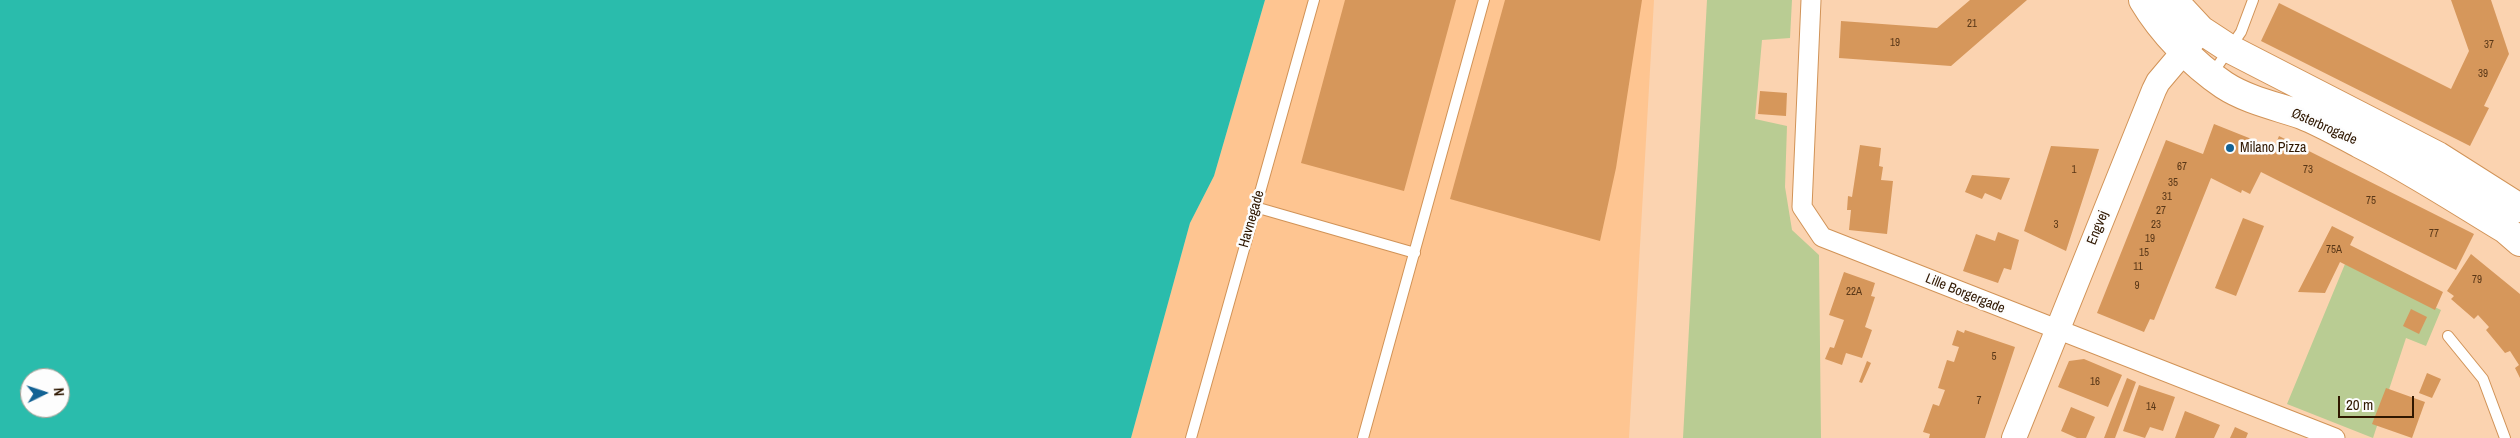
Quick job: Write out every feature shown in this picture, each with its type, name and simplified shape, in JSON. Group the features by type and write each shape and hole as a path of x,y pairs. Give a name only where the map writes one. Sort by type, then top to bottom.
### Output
{"main road":[{"name":"Østerbrogade","path":"2143,0 2155,18 2185,51 2212,75 2238,92 2304,116 2399,164 2505,229 2520,242"},
{"name":"Østerbrogade","path":"2173,0 2202,30 2230,49 2438,156 2520,208"}],"street":[{"name":"Lille Borgergade","path":"1811,0 1802,207 1822,237 2334,438"},
{"name":"Engvej","path":"2014,438 2056,330 2158,82 2202,30"}],"lane":[{"name":"Havnegade","path":"1191,438 1314,0"},
{"path":"1363,438 1484,0"},
{"path":"2212,75 2247,20 2253,0"},
{"path":"1255,207 1415,253"},
{"path":"2448,336 2483,379 2505,438"}],"shaded area":[{"path":"1265,0 1654,0 1629,438 1131,438 1190,223 1214,176"}],"green space":[{"path":"1707,0 1792,0 1790,38 1762,40 1755,119 1787,126 1785,187 1792,230 1819,255 1821,438 1683,438"},
{"path":"2345,264 2441,310 2426,346 2406,338 2373,438 2287,404"}],"water":[{"path":"0,0 1265,0 1214,176 1190,223 1131,438 0,438"}],"building":[{"path":"1345,0 1456,0 1404,191 1301,163"},
{"path":"1505,0 1642,0 1616,168 1600,241 1450,199"},
{"path":"1970,0 2027,0 1951,66 1839,58 1841,21 1937,28"},
{"path":"2451,0 2491,0 2509,54 2484,106 2489,108 2470,146 2261,41 2279,3 2451,89 2469,51"},
{"path":"1760,91 1787,93 1786,116 1758,114"},
{"path":"2214,124 2274,148 2279,136 2474,234 2456,270 2261,172 2250,194 2242,190 2241,193 2211,178 2154,320 2150,319 2144,332 2097,313 2166,140 2203,154"},
{"path":"1860,145 1881,148 1879,166 1883,167 1881,180 1893,181 1887,234 1849,230 1851,210 1847,210 1848,196 1852,197"},
{"path":"2051,146 2099,149 2066,251 2024,231"},
{"path":"1972,175 2010,178 2001,200 1985,193 1982,199 1965,192"},
{"path":"2243,218 2264,226 2236,296 2215,288"},
{"path":"2332,226 2354,237 2350,245 2443,292 2435,310 2340,262 2325,293 2298,292"},
{"path":"1998,232 2019,240 2011,270 2004,268 1998,283 1963,271 1976,234 1995,241"},
{"path":"2471,254 2520,294 2520,378 2515,368 2519,365 2510,351 2505,353 2486,330 2489,327 2478,315 2474,319 2451,299 2454,296 2447,291"},
{"path":"1844,272 1875,283 1871,296 1875,297 1865,327 1872,330 1862,358 1846,353 1842,365 1825,359 1830,347 1834,348 1844,320 1829,315"},
{"path":"2411,309 2427,317 2419,334 2403,326"},
{"path":"1957,330 1964,333 1965,330 2015,347 1985,438 1929,438 1930,434 1923,432 1933,404 1939,406 1945,390 1938,388 1947,360 1954,362 1959,347 1952,345"},
{"path":"2084,359 2122,375 2108,407 2058,387 2069,361"},
{"path":"1867,361 1871,363 1862,383 1859,382"},
{"path":"2427,373 2441,379 2432,398 2419,393"},
{"path":"2127,378 2136,382 2115,438 2104,438"},
{"path":"2139,385 2175,397 2163,431 2150,427 2145,438 2123,431"},
{"path":"2386,388 2425,402 2412,438 2372,424"},
{"path":"2071,407 2095,417 2086,438 2077,438 2061,431"},
{"path":"2185,411 2220,425 2214,438 2175,438"},
{"path":"2235,427 2248,433 2246,438 2230,438"}],"place":[{"name":"Milano Pizza","path":"2230,148"}]}
